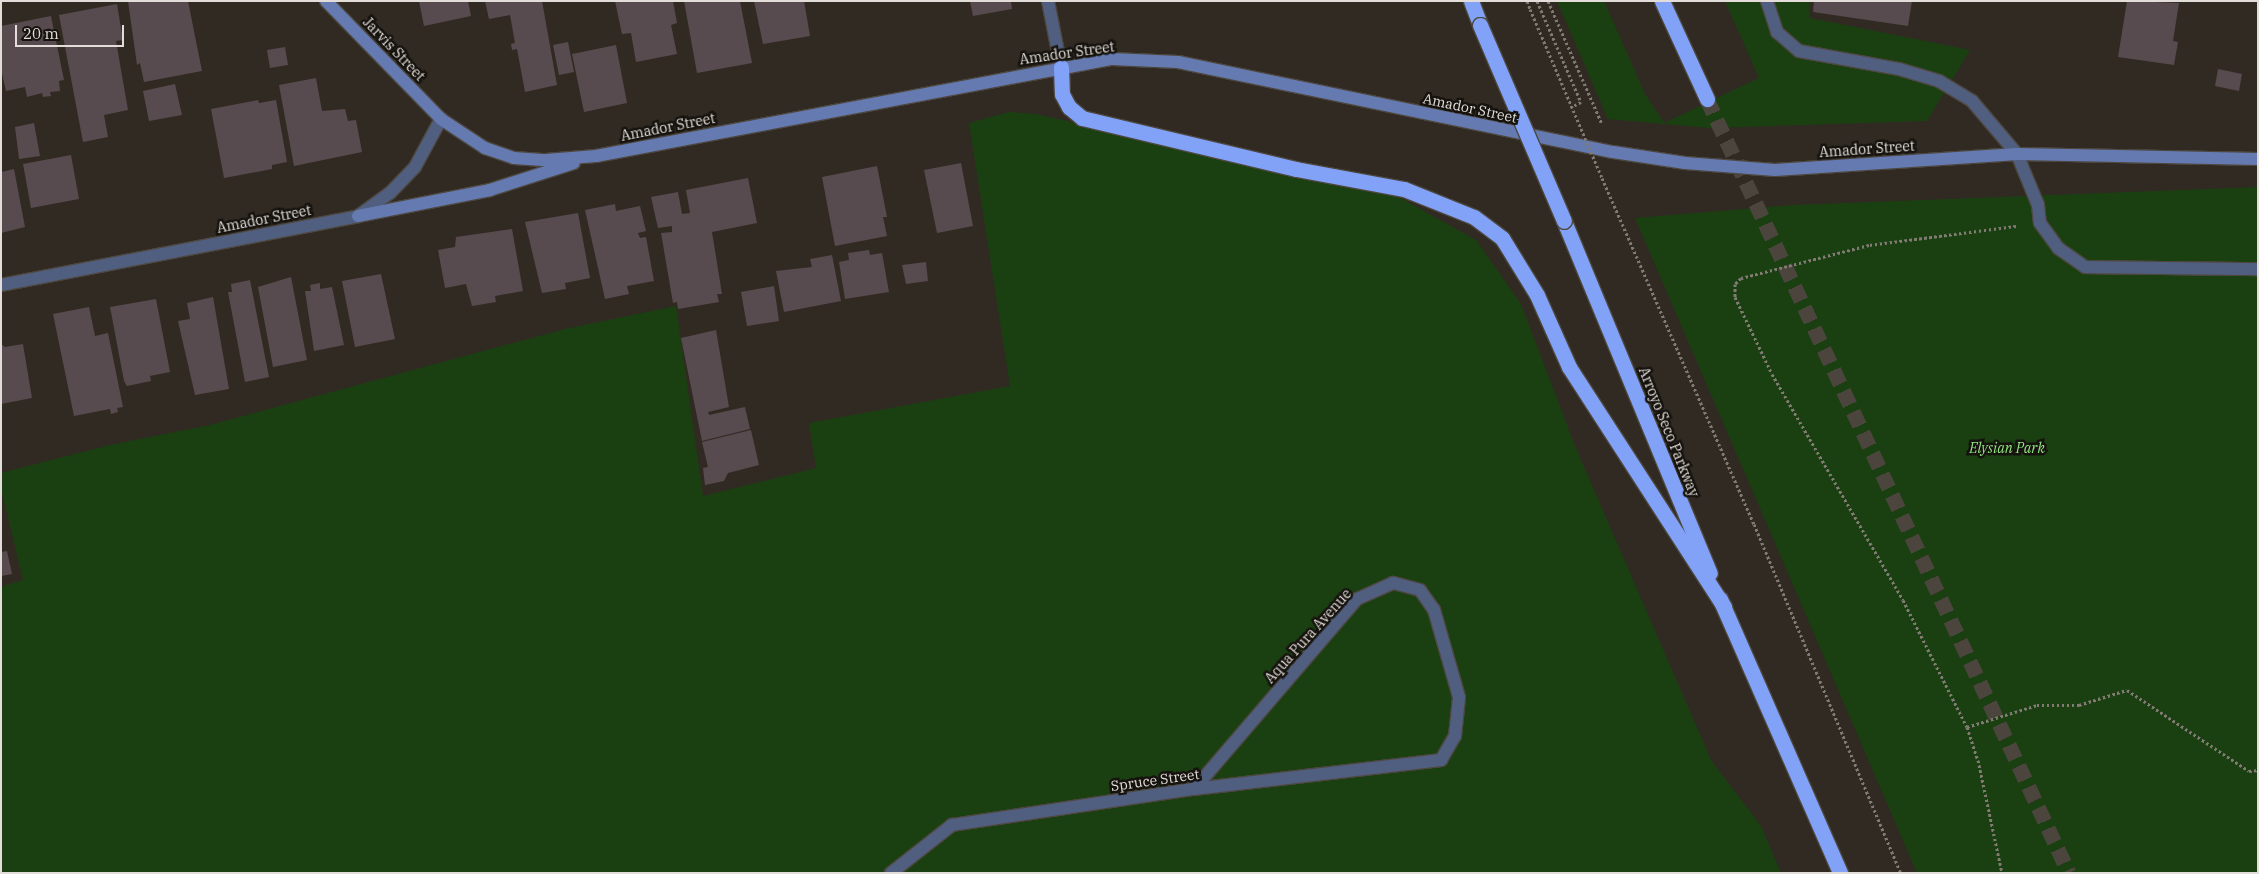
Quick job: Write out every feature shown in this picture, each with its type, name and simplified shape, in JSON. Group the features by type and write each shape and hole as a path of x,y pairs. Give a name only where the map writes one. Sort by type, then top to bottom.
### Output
{"highway":[{"name":"Arroyo Seco Parkway","path":"1471,1 1724,607 1840,873"},
{"path":"1662,1 1707,98"},
{"path":"1061,67 1062,94 1069,107 1082,118 1296,170 1404,189 1474,217 1502,238 1537,295 1569,367 1724,607"}],"main road":[{"name":"Jarvis Street","path":"326,1 441,119"},
{"name":"Amador Street","path":"441,119 485,148 514,158 546,160 596,156 1061,67 1112,59 1178,62 1613,152 1685,164 1775,170 2017,154 2258,159"},
{"path":"358,216 490,190 596,156"}],"street":[{"path":"1048,1 1061,67"},
{"path":"1767,1 1777,32 1800,51 1856,59 1939,81 1972,101 2017,154 2038,205 2040,223 2058,248 2085,267 2258,269"},
{"name":"Amador Street","path":"1,285 358,216 390,193 415,167 441,119"},
{"name":"Aqua Pura Avenue","path":"1194,789 1357,599 1393,583 1420,590 1434,610 1459,696 1455,736 1441,760"},
{"name":"Spruce Street","path":"891,873 952,824 1194,789 1441,760"}],"path":[{"path":"1527,1 1571,107 1754,524 1901,873"},
{"path":"1537,1 1581,102 1571,107"},
{"path":"1548,1 1613,152"},
{"path":"2002,873 1978,760 1967,727 1903,600 1772,374 1735,297 1735,284 1741,278 1870,246 2040,223"},
{"path":"1967,727 2037,705 2079,705 2127,690 2249,771 2258,770"}],"green space":[{"path":"1557,1 1604,1 1645,94 1664,123 1759,78 1725,1 1809,1 1810,18 1970,50 1927,121 1710,128 1608,119"},
{"path":"1009,112 1036,114 1397,196 1476,240 1521,304 1575,446 1711,760 1761,826 1781,873 1,873 1,587 23,580 1,488 1,473 110,445 210,425 565,329 676,306 703,496 816,468 809,423 1010,386 969,123"},
{"name":"Elysian Park","path":"2258,187 2258,873 1917,873 1635,218 1793,205"}],"building":[{"path":"128,1 188,1 202,71 144,82 140,63 137,65"},
{"path":"419,1 468,1 471,16 424,26"},
{"path":"485,1 542,1 557,85 525,92 517,49 512,50 511,44 515,43 510,15 489,19"},
{"path":"615,1 673,1 677,23 671,25 677,54 636,62 631,33 622,34"},
{"path":"684,1 740,1 752,63 697,73"},
{"path":"754,1 804,1 810,36 763,44"},
{"path":"970,1 1011,1 1012,9 973,16"},
{"path":"1814,1 1912,1 1908,26 1813,12"},
{"path":"2127,1 2179,3 2173,41 2178,42 2174,65 2118,57"},
{"path":"117,4 123,40 116,41 128,110 104,115 108,137 83,142 59,15"},
{"path":"51,16 64,80 59,81 60,91 50,92 51,96 43,97 42,93 27,97 25,87 6,91 1,69 1,26"},
{"path":"568,42 574,72 559,75 553,45"},
{"path":"616,45 627,103 584,112 572,54"},
{"path":"285,47 288,65 270,68 267,50"},
{"path":"2218,69 2242,74 2239,91 2215,86"},
{"path":"316,78 322,111 345,109 348,121 356,120 362,152 294,166 279,85"},
{"path":"175,84 182,115 149,121 143,91"},
{"path":"258,100 259,103 276,100 287,162 272,165 272,169 224,178 211,109"},
{"path":"34,123 40,156 19,159 15,127"},
{"path":"71,155 79,199 31,208 23,164"},
{"path":"961,163 973,226 937,233 924,170"},
{"path":"877,166 887,217 883,217 887,236 835,246 822,177"},
{"path":"14,169 25,227 1,233 1,172"},
{"path":"748,178 757,223 712,232 722,294 717,294 719,302 678,309 677,302 673,303 661,233 672,232 672,226 658,228 651,197 678,192 682,214 690,213 686,190"},
{"path":"615,204 616,211 640,206 646,231 638,233 640,238 646,237 654,281 627,286 629,294 605,299 585,210"},
{"path":"578,213 590,278 565,283 566,289 542,293 525,222"},
{"path":"512,229 523,291 495,296 496,302 472,306 466,284 445,288 438,250 455,247 456,237"},
{"path":"869,250 870,255 882,253 889,292 845,299 839,262 849,260 848,253"},
{"path":"832,255 841,301 784,312 776,271 812,267 810,259"},
{"path":"926,262 928,281 906,284 902,265"},
{"path":"381,274 395,339 355,347 342,281"},
{"path":"291,277 307,360 273,367 258,287"},
{"path":"250,280 269,377 245,382 228,292 232,292 231,284"},
{"path":"320,283 320,289 332,287 344,345 314,351 305,291 311,291 310,285"},
{"path":"774,286 779,321 747,326 741,292"},
{"path":"213,297 229,389 195,395 178,321 190,319 187,303"},
{"path":"156,299 170,372 150,376 151,381 127,386 124,381 110,307"},
{"path":"89,307 95,336 108,333 123,407 117,408 118,412 111,414 110,409 74,416 53,314"},
{"path":"716,330 729,407 708,412 709,415 745,407 750,429 702,441 681,338"},
{"path":"1,344 5,347 23,344 32,398 1,404"},
{"path":"751,430 759,465 728,473 724,481 705,485 703,468 708,467 702,442"},
{"path":"7,551 12,574 1,576 1,552"}],"tunnel":[{"path":"1707,99 2069,873"}]}
